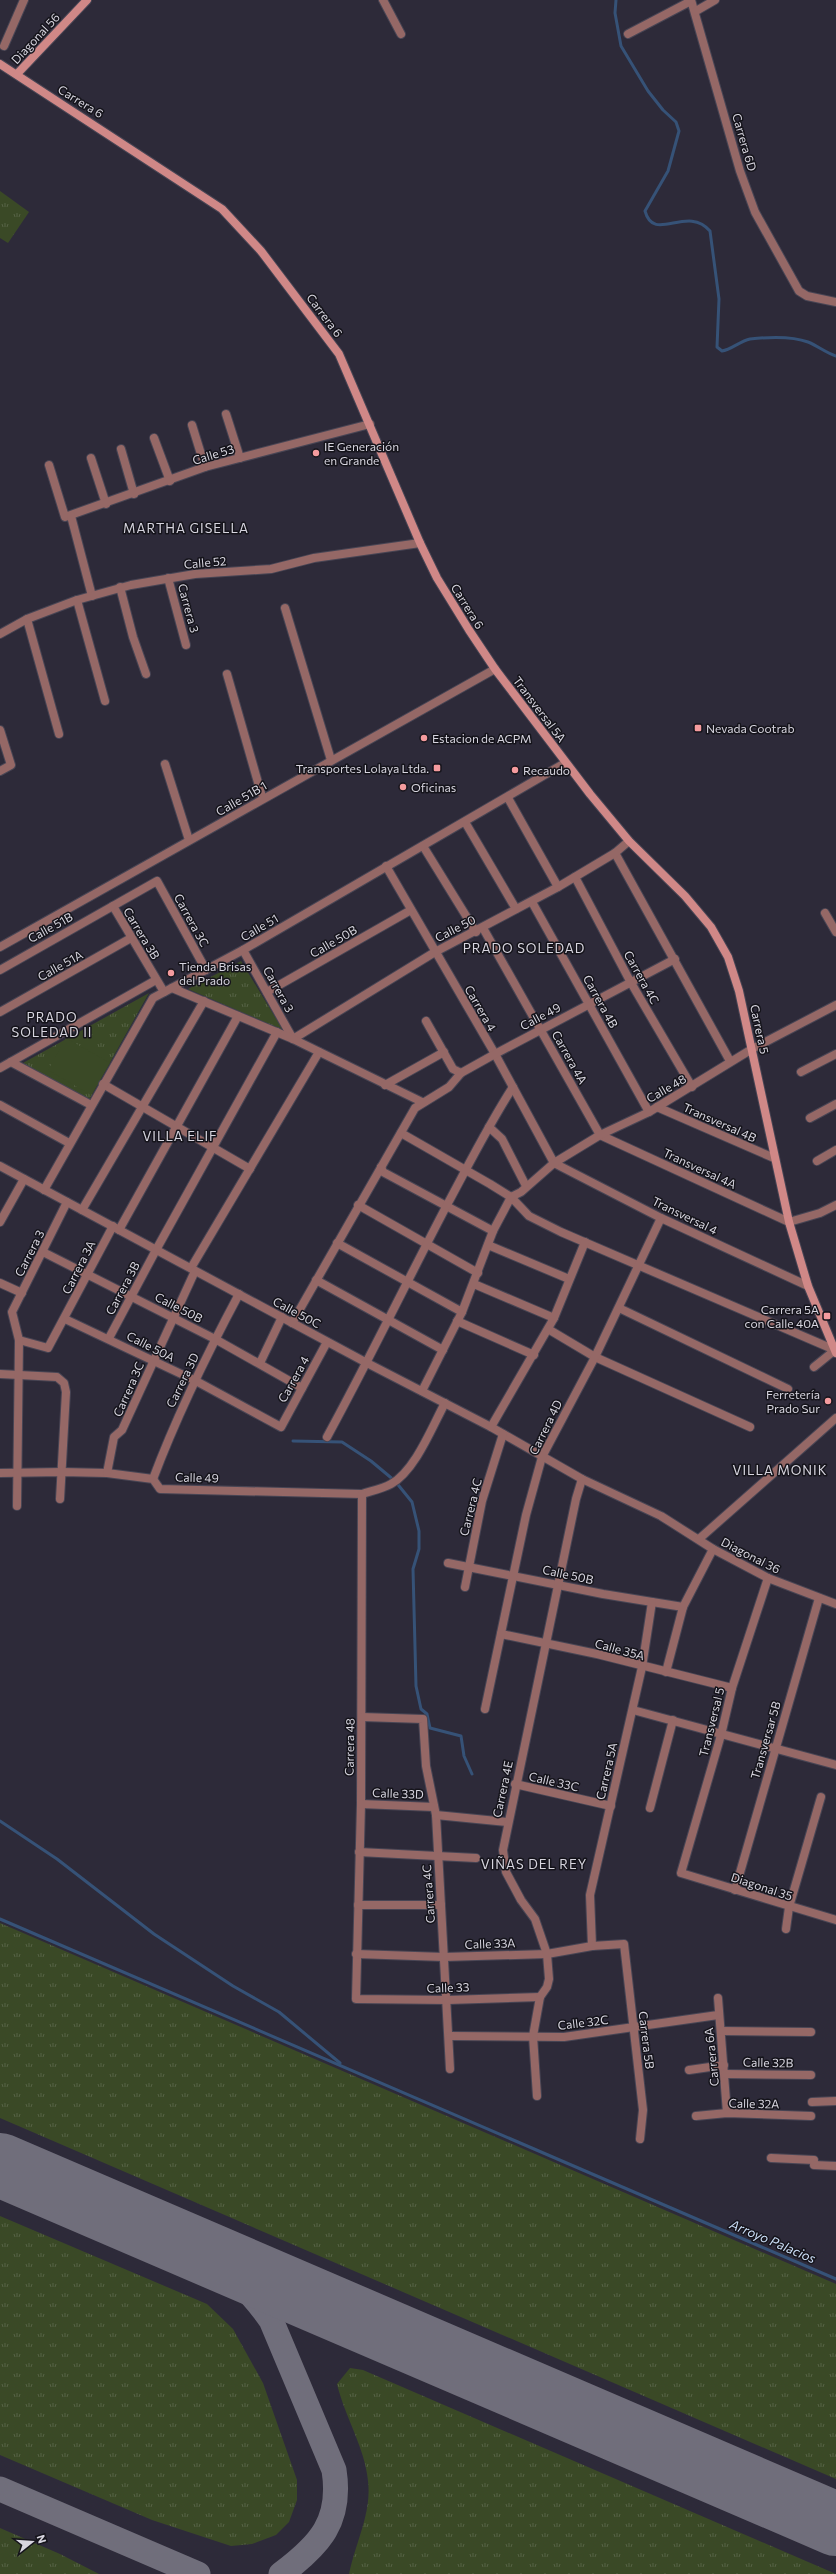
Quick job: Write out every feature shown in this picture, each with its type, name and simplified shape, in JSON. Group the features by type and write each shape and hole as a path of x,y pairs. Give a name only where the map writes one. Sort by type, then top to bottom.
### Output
{"main road":[{"name":"Diagonal 56","path":"17,74 87,0"},
{"name":"Carrera 6","path":"0,64 222,209 238,224 339,354 420,543 437,578 495,670"},
{"name":"Transversal 5A","path":"495,670 565,763"},
{"name":"Carrera 5","path":"565,763 629,841 685,896 711,927 728,957 739,991 789,1222 808,1286 835,1352"}],"street":[{"path":"4,46 24,0"},
{"path":"383,0 401,34"},
{"path":"696,11 715,0"},
{"path":"628,34 691,1"},
{"name":"Carrera 6D","path":"691,1 696,11 740,171 764,232 795,284 807,296 836,302"},
{"path":"226,414 240,458"},
{"name":"Calle 53","path":"68,516 170,482 205,467 370,424"},
{"path":"192,425 205,467"},
{"path":"154,438 170,482"},
{"path":"121,449 134,494"},
{"path":"91,458 106,504"},
{"path":"49,465 68,516 92,596"},
{"name":"Calle 52","path":"0,634 27,619 78,600 120,588 168,578 271,569 314,558 420,543"},
{"name":"Carrera 3","path":"168,578 186,645"},
{"path":"120,588 132,637 146,674"},
{"path":"78,600 105,701"},
{"path":"285,608 331,760"},
{"path":"27,619 59,734"},
{"name":"Calle 51B 1","path":"0,947 155,862 331,760 495,670"},
{"path":"227,674 261,793"},
{"path":"0,730 11,764 0,771"},
{"name":"Calle 51","path":"44,1190 69,1143 153,998 243,950 386,866 508,798 565,763"},
{"path":"165,764 188,837"},
{"path":"508,798 558,887"},
{"path":"465,822 516,909"},
{"name":"Calle 50","path":"293,1039 435,952 532,902 575,877 615,853 629,841"},
{"name":"Carrera 4A","path":"423,846 479,930 541,1030 600,1135"},
{"path":"615,853 675,959 730,1062"},
{"name":"Carrera 4","path":"386,866 495,1054 554,1163"},
{"name":"Carrera 4C","path":"575,877 630,981 692,1086"},
{"name":"Calle 51B","path":"0,970 158,881"},
{"name":"Carrera 3C","path":"158,881 206,970"},
{"name":"Carrera 4B","path":"532,902 649,1112"},
{"name":"Carrera 3B","path":"113,906 164,992"},
{"name":"Calle 50B","path":"267,992 411,910"},
{"path":"825,913 836,932"},
{"name":"Calle 51A","path":"0,1012 131,938"},
{"name":"Carrera 3","path":"243,950 293,1039"},
{"name":"Calle 49","path":"422,1102 449,1087 461,1073 630,981 675,959"},
{"path":"0,1068 156,980"},
{"path":"172,988 293,1039 422,1102 415,1108 358,1205 292,1323"},
{"path":"82,1210 204,1002"},
{"name":"Calle 48","path":"511,1197 554,1163 600,1135 649,1112 752,1049 836,1005"},
{"name":"Carrera 3A","path":"65,1319 88,1276 176,1127 238,1016"},
{"path":"426,1021 453,1069 461,1073"},
{"name":"Carrera 3B","path":"109,1338 277,1032"},
{"name":"Carrera 3C","path":"108,1473 114,1437 122,1430 193,1270 319,1052"},
{"path":"385,1085 444,1052"},
{"path":"801,1072 836,1054"},
{"path":"11,1062 91,1105"},
{"path":"103,1084 213,1149 250,1169"},
{"path":"327,1437 388,1320 425,1244 489,1127 513,1087"},
{"path":"810,1118 836,1104"},
{"path":"0,1105 69,1143"},
{"name":"Transversal 4B","path":"657,1107 774,1158"},
{"path":"489,1127 502,1139 526,1186"},
{"path":"401,1133 511,1197 529,1216 636,1266 835,1352"},
{"name":"Transversal 4A","path":"600,1135 789,1222"},
{"path":"817,1161 836,1150"},
{"name":"Transversal 4","path":"554,1163 661,1218 808,1286"},
{"name":"Calle 50C","path":"0,1166 366,1363 491,1427 582,1479 660,1516"},
{"path":"381,1167 383,1172 493,1231"},
{"path":"0,1222 24,1179"},
{"path":"422,1391 462,1312 493,1231 511,1197"},
{"name":"Carrera 3","path":"17,1506 19,1340 12,1312 67,1202"},
{"path":"358,1205 478,1273"},
{"path":"789,1222 820,1213 836,1205"},
{"name":"Carrera 4D","path":"485,1709 526,1515 542,1457 595,1357 619,1308 636,1266 661,1218"},
{"path":"491,1427 554,1318 585,1242"},
{"path":"337,1243 462,1312"},
{"path":"488,1245 569,1279"},
{"name":"Calle 50B","path":"43,1252 215,1339 302,1388"},
{"path":"316,1280 443,1350"},
{"path":"0,1283 22,1293"},
{"path":"474,1284 554,1318"},
{"name":"Carrera 3D","path":"153,1479 173,1427 215,1339 239,1294"},
{"path":"619,1308 788,1389"},
{"path":"260,1363 282,1317"},
{"path":"19,1340 48,1348 65,1319"},
{"name":"Calle 50A","path":"65,1319 109,1338 153,1362 196,1381 281,1427"},
{"path":"457,1321 534,1355"},
{"path":"548,1328 595,1357 750,1428"},
{"name":"Carrera 4","path":"281,1427 327,1342"},
{"path":"814,1367 835,1352"},
{"path":"0,1374 58,1377 64,1383 66,1392 60,1499"},
{"name":"Calle 49","path":"0,1473 108,1473 153,1479 160,1488 362,1494 395,1481 418,1454 444,1403"},
{"path":"699,1539 836,1418"},
{"name":"Carrera 4C","path":"465,1587 482,1501 503,1434"},
{"name":"Carrera 4E","path":"537,2096 533,2036 540,1997 547,1987 549,1980 547,1954 535,1919 521,1900 506,1872 502,1850 576,1499 582,1479"},
{"name":"Carrera 48","path":"356,2000 361,1804 362,1494"},
{"name":"Diagonal 36","path":"660,1516 713,1548 768,1578 836,1604"},
{"path":"666,1672 683,1607 713,1548"},
{"name":"Calle 50B","path":"448,1563 683,1607"},
{"name":"Transversal 5","path":"681,1873 721,1735 732,1688 768,1578"},
{"name":"Transversar 5B","path":"736,1890 774,1749 819,1598"},
{"name":"Carrera 5A","path":"592,1946 590,1895 633,1710 642,1667 652,1602"},
{"name":"Calle 35A","path":"501,1634 546,1645 597,1654 642,1667 732,1688"},
{"path":"633,1710 836,1765"},
{"name":"Carrera 4C","path":"362,1717 423,1719 426,1766 435,1811 448,2000 450,2069"},
{"path":"650,1808 672,1720"},
{"name":"Calle 33C","path":"515,1784 611,1806"},
{"path":"786,1929 789,1907 821,1797"},
{"name":"Calle 33D","path":"361,1804 435,1811 507,1822"},
{"path":"359,1852 476,1858"},
{"name":"Diagonal 35","path":"681,1873 836,1920"},
{"path":"358,1905 441,1906"},
{"name":"Calle 33A","path":"356,1954 444,1957 547,1954 592,1946 624,1944"},
{"name":"Carrera 5B","path":"624,1944 644,2110 640,2139"},
{"name":"Calle 33","path":"356,2000 448,2000 540,1997"},
{"name":"Carrera 6A","path":"718,1998 718,2015 721,2031 728,2113"},
{"name":"Calle 32C","path":"450,2036 564,2037 718,2015"},
{"path":"721,2031 811,2032"},
{"path":"689,2070 724,2065"},
{"name":"Calle 32B","path":"725,2074 811,2075"},
{"path":"812,2102 836,2101"},
{"name":"Calle 32A","path":"696,2116 728,2113 811,2116"},
{"path":"771,2158 814,2162 836,2166"}],"green space":[{"path":"0,191 29,212 8,243 0,238"},
{"path":"241,961 283,1030 188,989"},
{"path":"149,993 89,1100 23,1063"},
{"path":"66,1038 110,1063 91,1095 48,1070"},
{"path":"0,1923 836,2284 836,2479 0,2118"},
{"path":"0,2216 207,2304 233,2329 263,2383 297,2480 297,2500 289,2522 276,2535 252,2544 231,2546 152,2520 0,2455"},
{"path":"350,2368 363,2370 836,2574 349,2574 368,2505 369,2493 363,2457 337,2384"},
{"path":"0,2528 60,2554 99,2574 0,2574"}],"waterway":[{"path":"616,0 615,13 621,46 648,91 663,110 676,122 679,131 668,171 645,211 649,220 656,224 663,225 691,221 701,224 710,231 719,299 717,347 722,351 750,339 772,337 787,338 808,342 836,356"},
{"path":"293,1441 342,1442 371,1461 395,1481 412,1502 419,1531 419,1549 413,1569 416,1686 421,1709 427,1714 430,1728 461,1736 464,1756 472,1774"},
{"path":"0,1821 57,1859 154,1934 233,1986 279,2012 340,2063"},
{"name":"Arroyo Palacios","path":"0,1919 836,2279"}],"taxiway":[{"path":"188,2245 224,2269 244,2287 271,2320 334,2470 336,2488 335,2504 331,2518 325,2530 307,2553 281,2574"},
{"path":"0,2489 198,2574"}],"runway":[{"path":"0,2165 836,2524"}],"place":[{"name":"IE Generación en Grande","path":"316,453"},
{"name":"Nevada Cootrab","path":"698,728"},
{"name":"Estacion de ACPM","path":"424,738"},
{"name":"Transportes Lolaya Ltda.","path":"437,768"},
{"name":"Recaudo","path":"515,770"},
{"name":"Oficinas","path":"403,787"},
{"name":"Tienda Brisas del Prado","path":"171,973"},
{"name":"Carrera 5A con Calle 40A","path":"827,1316"},
{"name":"Ferretería Prado Sur","path":"828,1401"}],"district":[{"name":"MARTHA GISELLA","path":"186,528"},
{"name":"PRADO SOLEDAD","path":"524,948"},
{"name":"PRADO SOLEDAD II","path":"52,1024"},
{"name":"VILLA ELIF","path":"180,1136"},
{"name":"VILLA MONIK","path":"780,1470"},
{"name":"VIÑAS DEL REY","path":"534,1864"}]}
